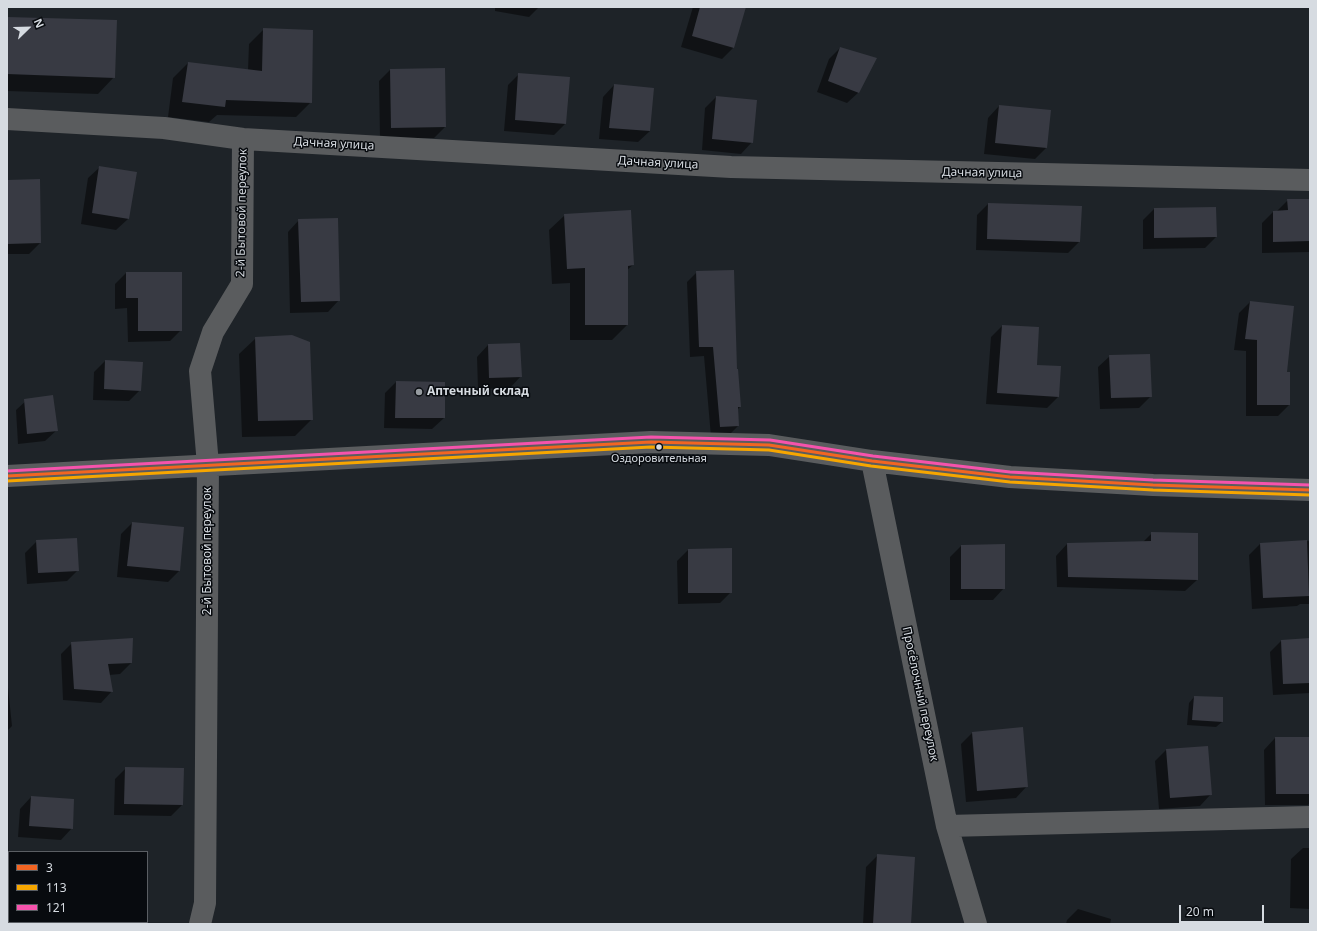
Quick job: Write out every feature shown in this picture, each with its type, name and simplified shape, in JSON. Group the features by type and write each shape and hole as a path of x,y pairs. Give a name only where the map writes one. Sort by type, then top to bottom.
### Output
{"street":[{"name":"Дачная улица","path":"7,119 164,128 243,139 731,167 1310,180"},
{"name":"2-й Бытовой переулок","path":"200,924 205,903 208,465 200,371 213,332 242,284 243,139"},
{"path":"7,476 651,442 769,445 872,461 1010,477 1153,485 1310,490"},
{"name":"Просёлочный переулок","path":"872,461 947,826 976,924"},
{"path":"947,826 1310,817"}],"building":[{"path":"700,7 746,7 734,48 692,36"},
{"path":"7,17 117,20 115,78 7,74"},
{"path":"263,28 313,30 312,103 226,100 225,107 182,102 188,62 262,71"},
{"path":"840,47 877,58 859,93 828,81"},
{"path":"445,68 446,127 391,128 390,69"},
{"path":"518,73 570,77 566,124 515,120"},
{"path":"614,84 654,88 650,131 609,128"},
{"path":"716,96 757,100 753,143 712,139"},
{"path":"999,105 1051,110 1047,148 995,143"},
{"path":"99,166 137,172 129,219 92,213"},
{"path":"40,179 41,243 7,244 7,180"},
{"path":"1287,199 1310,199 1310,241 1273,242 1273,211 1288,210"},
{"path":"988,203 1082,206 1080,242 987,239"},
{"path":"1216,207 1217,237 1154,238 1154,208"},
{"path":"631,210 634,265 628,266 628,325 585,325 585,268 567,269 564,214"},
{"path":"338,218 340,301 301,302 298,219"},
{"path":"734,270 737,369 741,407 738,407 739,426 720,427 713,347 699,347 696,271"},
{"path":"126,272 182,272 182,331 138,331 138,298 126,298"},
{"path":"1250,301 1294,306 1287,372 1290,372 1290,405 1257,405 1257,340 1245,339"},
{"path":"1002,325 1039,327 1037,365 1061,366 1059,397 997,393"},
{"path":"292,335 310,342 313,420 258,421 255,337"},
{"path":"520,343 522,377 489,378 488,344"},
{"path":"1150,354 1152,397 1111,398 1109,355"},
{"path":"105,360 143,362 141,391 104,389"},
{"path":"396,381 445,382 445,418 395,418"},
{"path":"53,395 58,431 27,434 24,399"},
{"path":"132,522 184,527 180,571 127,566"},
{"path":"1151,532 1198,533 1198,580 1068,577 1067,543 1151,541"},
{"path":"77,538 79,571 38,573 36,540"},
{"path":"1307,540 1309,596 1263,598 1260,543"},
{"path":"1005,544 1005,589 961,589 961,545"},
{"path":"732,548 732,593 688,593 688,549"},
{"path":"133,638 132,663 108,664 113,692 74,689 71,642"},
{"path":"1310,638 1310,683 1283,684 1281,640"},
{"path":"1194,696 1223,697 1223,722 1192,720"},
{"path":"1023,727 1028,787 977,791 972,732"},
{"path":"1275,737 1310,737 1310,794 1276,794"},
{"path":"1208,746 1212,795 1170,798 1166,749"},
{"path":"125,767 184,768 183,805 124,804"},
{"path":"31,796 74,799 73,829 29,826"},
{"path":"877,854 915,857 911,924 873,924"}],"transit line":[{"name":"121","path":"7,471 651,437 770,440 873,456 1010,472 1153,480 1310,485"},
{"name":"3","path":"7,476 651,442 769,445 872,461 1010,477 1153,485 1310,490"},
{"name":"113","path":"7,481 651,447 769,450 871,466 1010,482 1153,490 1310,495"}],"place":[{"name":"Аптечный склад","path":"419,392"},
{"name":"Оздоровительная","path":"659,447"}]}
